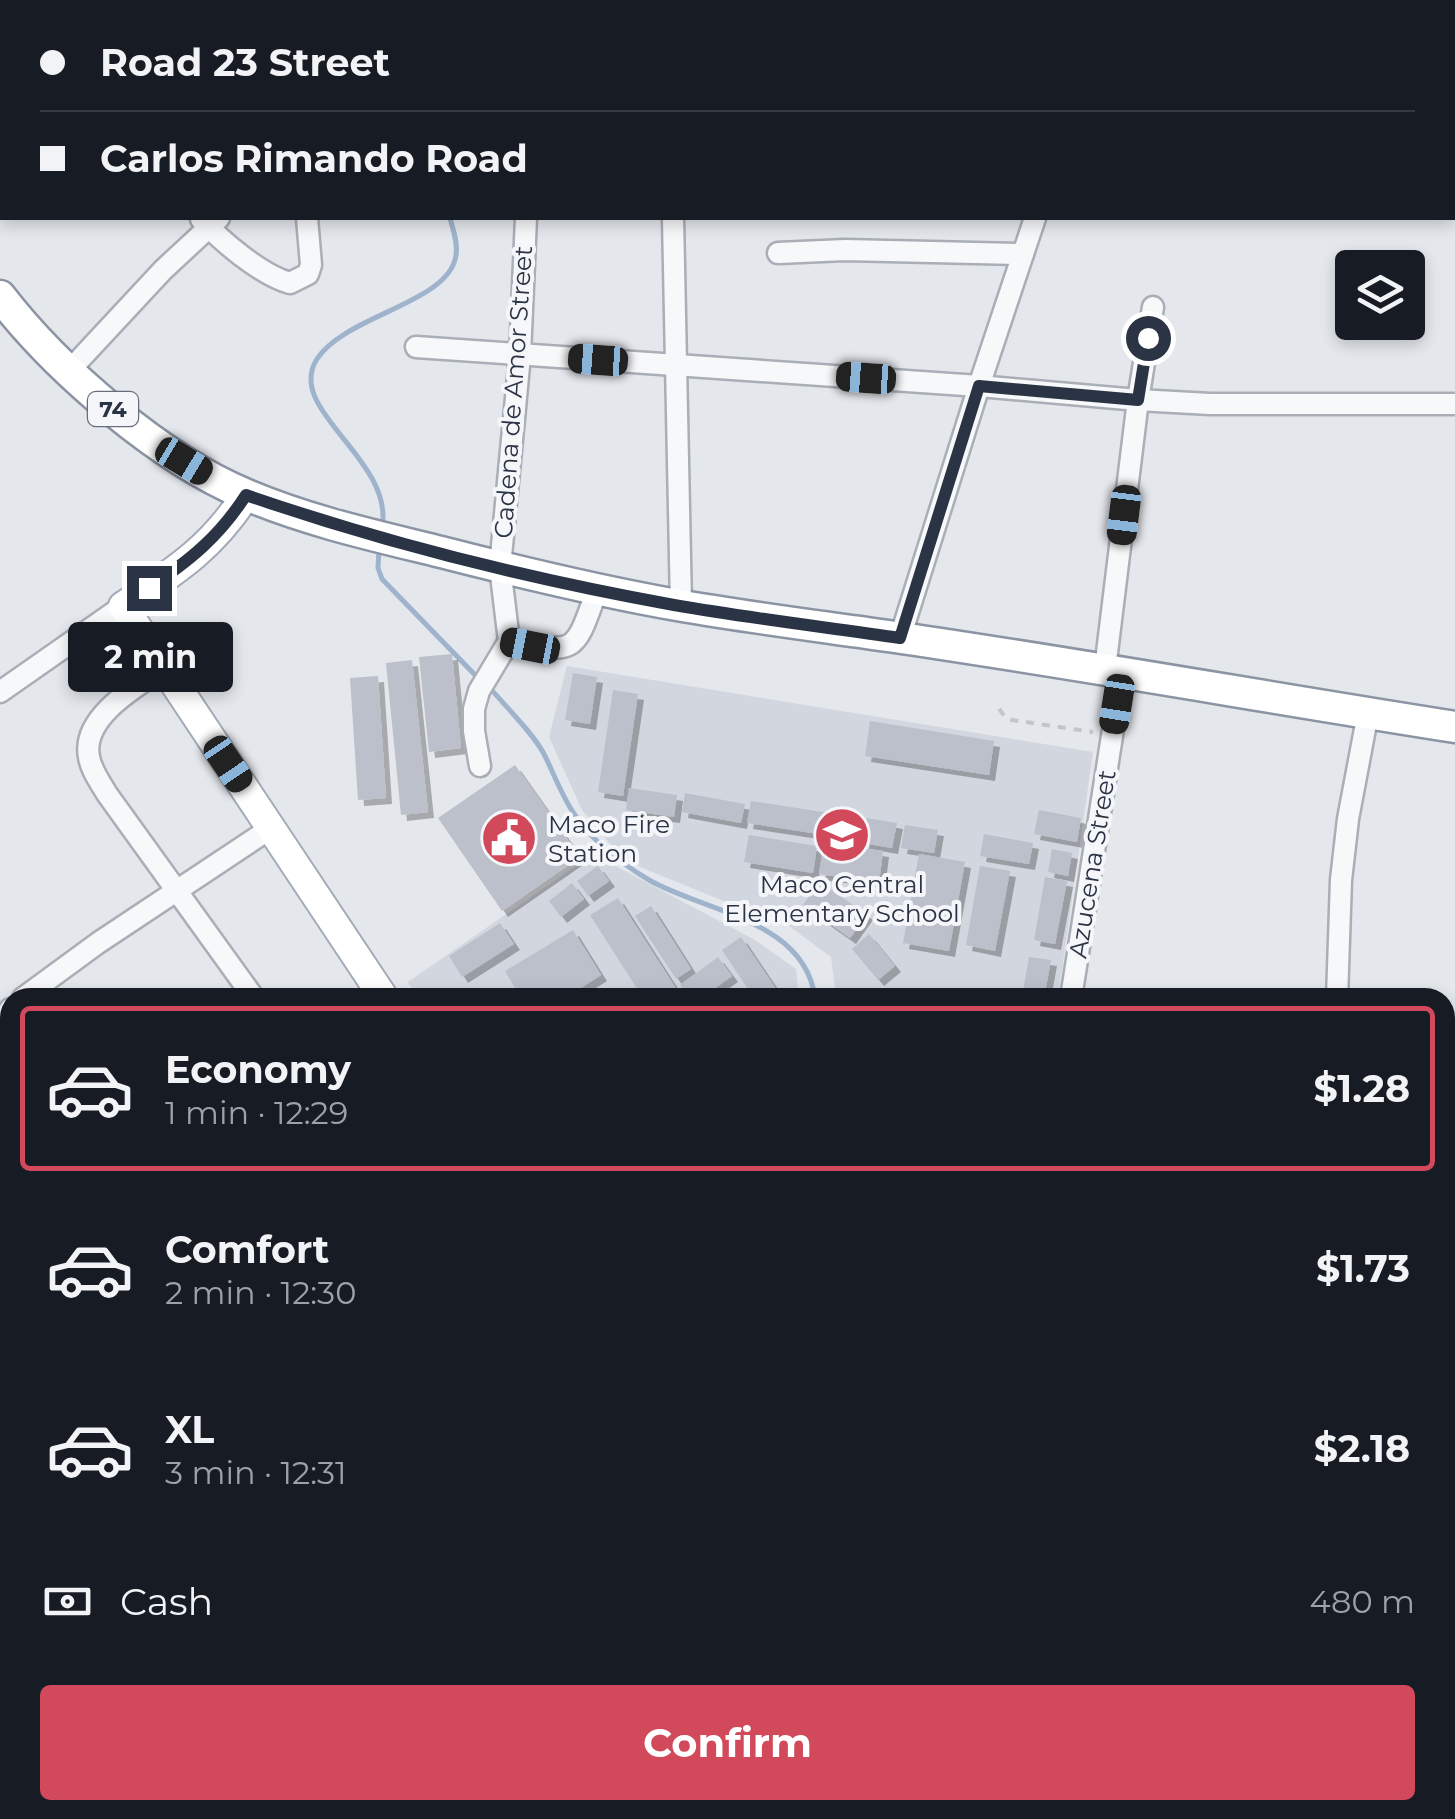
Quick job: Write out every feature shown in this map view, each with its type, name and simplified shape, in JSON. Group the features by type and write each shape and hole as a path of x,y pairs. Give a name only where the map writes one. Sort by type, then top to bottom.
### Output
{"highway":[{"name":"74","path":"0,296 70,371 156,443 246,495 344,528 597,590 681,606 1113,670 1455,727"}],"main road":[{"path":"246,495 214,539 123,606 377,988"}],"street":[{"path":"70,371 209,221 260,268 290,283 308,274 311,265 307,220"},
{"name":"Cadena de Amor Street","path":"509,642 500,567 520,354 526,220"},
{"path":"674,220 681,606"},
{"path":"900,638 1034,220"},
{"path":"778,253 845,250 1023,254"},
{"name":"Azucena Street","path":"1073,988 1112,735 1113,670 1138,400 1153,307"},
{"path":"416,347 1210,404 1455,404"},
{"path":"480,766 474,709 479,690 509,642 552,650 575,642 597,590"},
{"path":"0,692 123,606"},
{"path":"164,668 120,697 101,718 88,740 88,756 107,794 247,988"},
{"path":"1336,988 1346,834 1368,713"},
{"path":"37,988 271,828"}],"path":[{"path":"1000,709 1012,720 1112,735"}],"shaded area":[{"name":"Maco Central Elementary School","path":"567,666 1093,752 1059,988 835,988 831,957 785,923 623,860 582,810 549,737"},
{"path":"593,854 755,940 796,969 798,988 412,988 408,982"}],"building":[{"path":"452,654 461,748 429,752 419,657"},
{"path":"412,660 428,812 401,815 386,663"},
{"path":"573,673 597,677 590,724 565,720"},
{"path":"378,676 386,798 358,800 350,678"},
{"path":"613,690 638,694 623,796 598,792"},
{"path":"870,721 994,741 989,775 865,756"},
{"name":"Maco Fire Station","path":"515,765 580,857 502,911 438,818"},
{"path":"629,788 677,795 674,817 626,810"},
{"path":"685,793 745,804 741,823 682,812"},
{"path":"751,801 861,818 858,840 747,823"},
{"path":"1039,810 1081,818 1077,842 1034,834"},
{"path":"867,818 897,823 892,848 863,843"},
{"path":"905,825 938,830 934,853 901,848"},
{"path":"984,834 1033,843 1029,864 980,856"},
{"path":"749,835 817,846 813,873 744,862"},
{"path":"824,843 883,851 879,883 819,874"},
{"path":"1052,849 1072,853 1068,876 1048,872"},
{"path":"919,854 965,862 949,951 903,943"},
{"path":"598,866 609,881 588,896 577,881"},
{"path":"980,866 1010,871 995,951 966,945"},
{"path":"1045,877 1067,881 1055,944 1034,940"},
{"path":"819,882 867,914 850,938 803,905"},
{"path":"572,883 584,899 561,917 549,901"},
{"path":"618,898 676,988 637,988 590,915"},
{"path":"651,906 691,969 676,979 635,916"},
{"path":"500,923 514,944 462,977 449,956"},
{"path":"573,930 601,975 581,988 515,988 505,971"},
{"path":"869,934 895,966 878,980 852,949"},
{"path":"741,937 775,988 747,988 722,950"},
{"path":"718,957 732,976 715,988 680,985"},
{"path":"1029,957 1051,960 1046,988 1023,988"}],"waterway":[{"path":"382,528 382,503 373,480 326,417 315,397 311,378 317,359 331,344 417,297 449,271 456,255 451,220"},
{"path":"379,549 382,579 477,677"},
{"path":"490,688 539,746 571,809 596,840 649,880 773,935 793,951 812,988"}],"place":[{"name":"Maco Central Elementary School","path":"842,835"},
{"name":"Maco Fire Station","path":"509,838"}],"route":[{"path":"149,588 214,539 246,495 344,528 597,590 900,638 979,386 1138,400 1148,338"}]}
